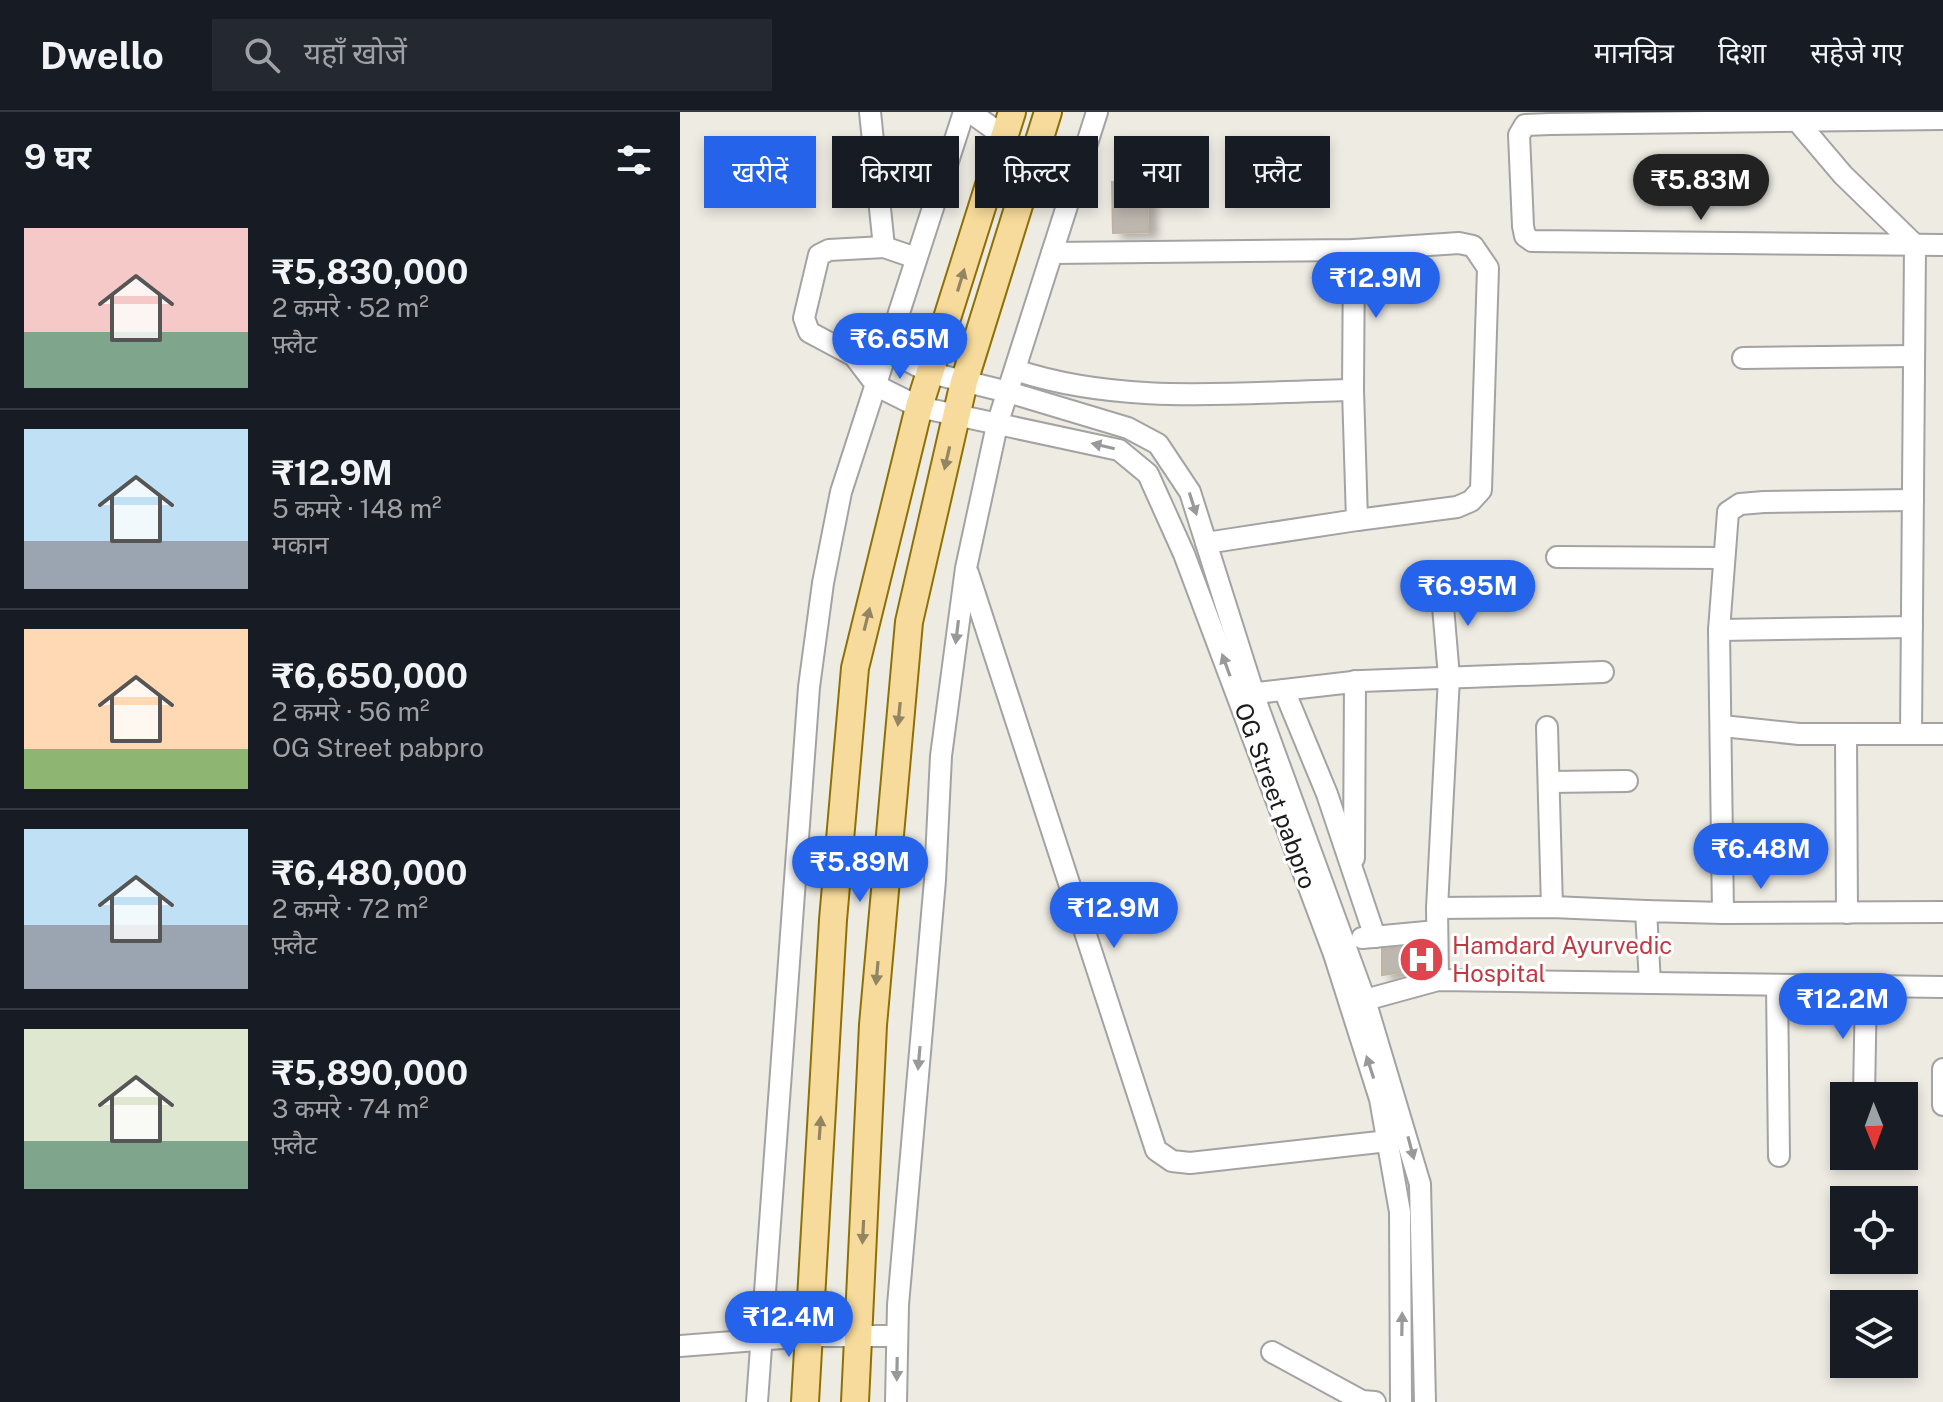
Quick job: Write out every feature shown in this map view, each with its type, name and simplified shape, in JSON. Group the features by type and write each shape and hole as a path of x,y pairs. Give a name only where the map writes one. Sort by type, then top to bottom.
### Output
{"main road":[{"path":"855,1402 873,1025 909,622 964,382 1048,112"},
{"path":"805,1402 833,920 855,668 919,407 1008,124"}],"street":[{"path":"870,112 884,247"},
{"path":"757,1402 809,687 823,583 841,492 889,351 916,258 967,112 1008,124"},
{"path":"896,1402 897,1336 935,880 941,756 966,568 997,425 1097,112"},
{"path":"1798,117 1843,175 1915,245 1911,734"},
{"path":"1943,119 1606,118 1525,125 1520,129 1523,226 1525,236 1532,241 1943,245"},
{"path":"1052,253 1354,250 1459,243 1473,246 1488,268 1481,490 1471,501 1457,507 1206,543"},
{"path":"877,386 854,356 809,332 804,318 819,255 829,250 884,247 916,258"},
{"path":"1354,250 1353,390 1357,520"},
{"path":"854,356 889,351"},
{"name":"OG Street pabpro","path":"889,351 931,373 1008,392 1128,428 1158,444 1190,492 1245,694 1380,1099 1400,1212 1401,1402"},
{"path":"1743,358 1914,356"},
{"path":"1015,370 1122,394 1353,390"},
{"name":"OG Street pabpro","path":"877,386 919,407 1119,450 1148,474 1245,694 1345,940 1420,1184 1425,1402"},
{"path":"1723,913 1719,630 1722,558 1728,512 1740,504 1913,500"},
{"path":"1557,557 1722,558"},
{"path":"966,568 1156,1150 1172,1161 1190,1163 1388,1141"},
{"path":"1438,980 1437,908 1449,677 1441,583"},
{"path":"1719,630 1912,627"},
{"path":"1245,694 1355,681 1603,672"},
{"path":"1354,874 1355,681"},
{"path":"1284,690 1327,794 1375,937"},
{"path":"1722,726 1846,734 1943,734"},
{"path":"1547,727 1552,907"},
{"path":"1846,734 1847,913"},
{"path":"1549,782 1627,781"},
{"path":"1437,908 1552,907 1723,913 1943,912"},
{"path":"1646,911 1650,983"},
{"path":"1345,940 1437,931"},
{"path":"1365,1000 1438,980 1943,987"},
{"path":"1777,985 1779,1156"},
{"path":"1864,1082 1866,987"},
{"path":"1943,1069 1943,1105"},
{"path":"680,1346 808,1336 897,1336"},
{"path":"1272,1352 1362,1401 1375,1402"}],"building":[{"path":"1112,182 1114,208 1148,208 1148,232 1113,233"},
{"path":"1425,945 1425,969 1382,975 1382,949"}],"place":[{"name":"Hamdard Ayurvedic Hospital","path":"1421,960"}]}
